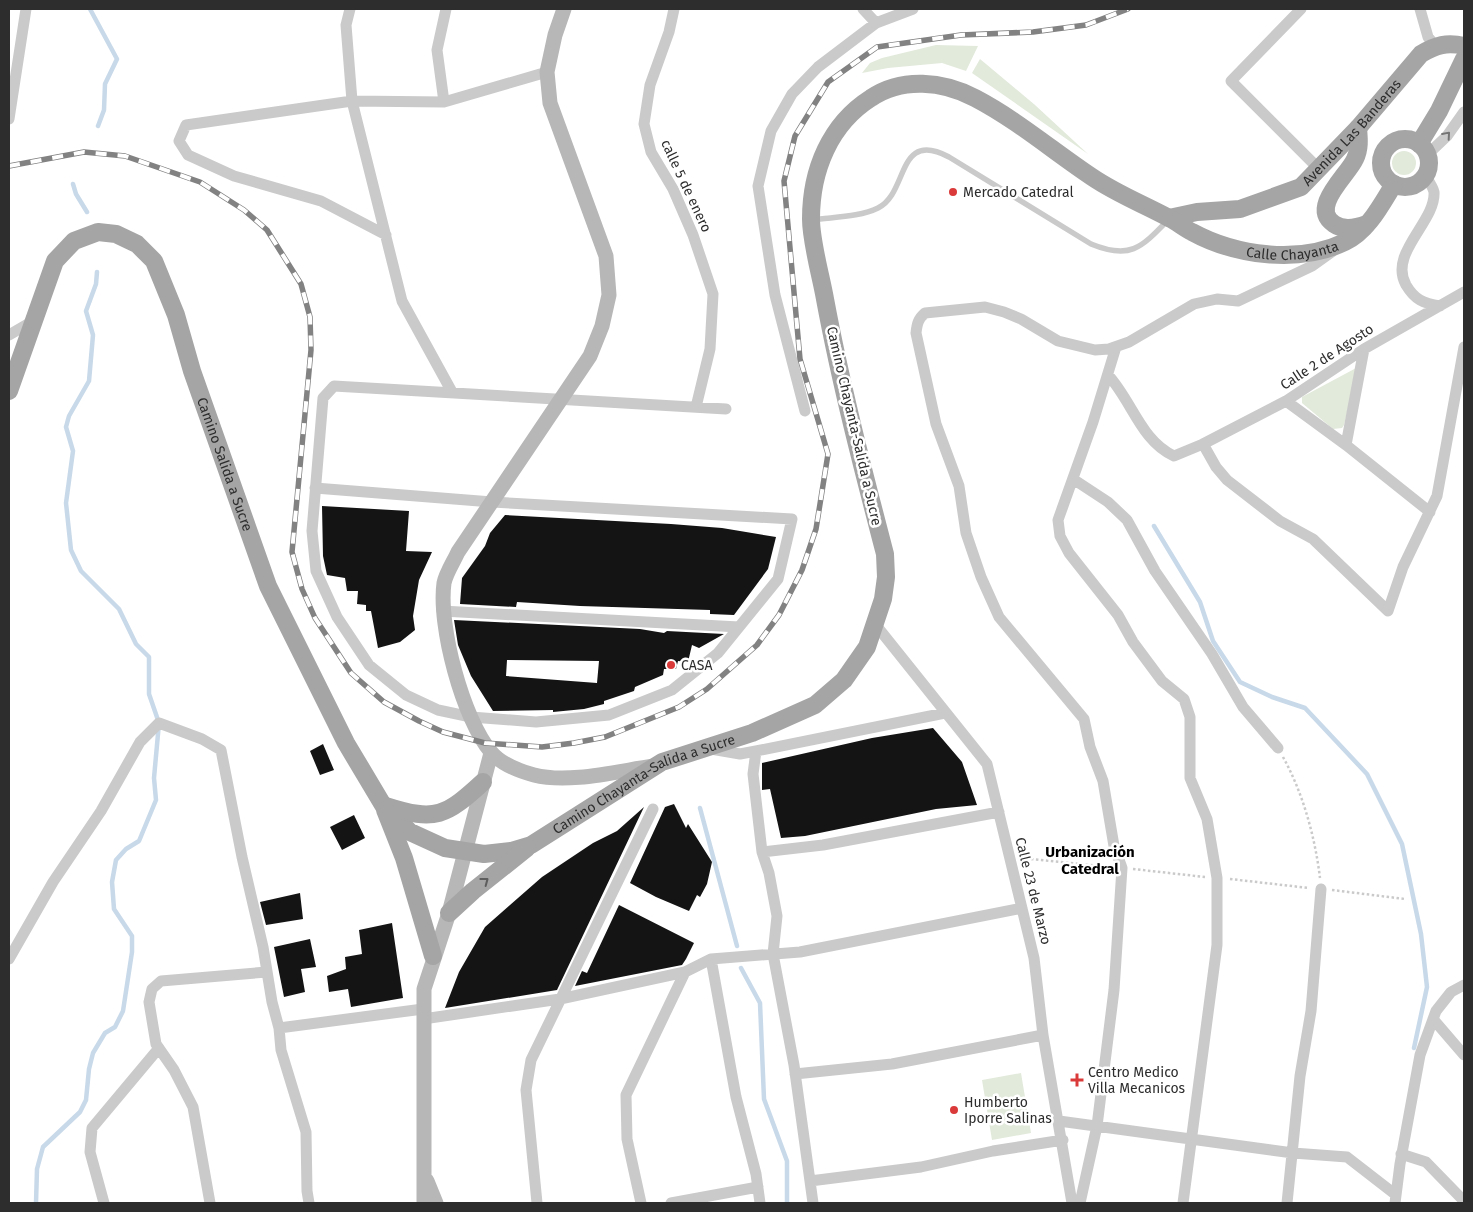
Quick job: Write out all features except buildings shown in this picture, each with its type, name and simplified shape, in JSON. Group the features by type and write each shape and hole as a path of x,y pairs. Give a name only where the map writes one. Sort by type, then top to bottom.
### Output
{"main road":[{"path":"564,9 555,34 547,72 550,103 606,256 609,295 602,326 590,356 458,552 444,581 442,611 456,674 471,717 491,753 517,769 554,778 656,766 662,762"},
{"path":"1423,150 1462,50 1434,46"},
{"name":"Avenida Las Banderas","path":"1169,218 1197,212 1240,210 1300,187 1358,128 1421,54 1434,46"},
{"name":"Camino Chayanta-Salida a Sucre","path":"466,852 484,854 531,845 662,762 752,733 815,705 844,680 867,646 883,599 886,577 885,554 830,325 810,220 818,170 827,145 841,122 883,90 906,84 925,83 974,97 1038,137 1116,192 1169,218"},
{"path":"1358,128 1359,147 1355,159 1331,192 1326,212 1328,220 1338,226 1346,228 1368,224"},
{"path":"1398,140 1405,140 1423,150 1428,162 1425,176 1408,187 1394,184 1384,175 1381,168 1383,154 1392,143 1398,140"},
{"name":"Calle Chayanta","path":"1169,218 1193,233 1226,246 1270,254 1292,255 1319,251 1346,241 1368,224 1394,184"},
{"name":"Camino Salida a Sucre","path":"9,391 55,261 74,240 98,232 116,234 137,244 154,262 176,315 192,371 268,586 346,743 383,805 410,832 446,848 466,852"},
{"path":"424,1203 426,1178 424,989 433,956 449,913 491,753"},
{"path":"383,805 405,812 428,814 449,811 484,782"},
{"path":"383,805 404,858 433,956"},
{"path":"449,913 473,891 531,845"},
{"path":"426,1178 436,1203"}],"street":[{"path":"9,119 26,9"},
{"path":"350,9 346,25 352,101 402,301 452,392"},
{"path":"444,102 438,50 446,9"},
{"name":"calle 5 de enero","path":"674,9 669,32 650,85 644,124 651,152 673,189 693,235 713,294 710,349 696,407"},
{"path":"863,9 876,23"},
{"path":"805,411 776,295 758,186 771,131 792,94 818,67 876,23 913,9"},
{"path":"1301,9 1231,81 1318,168"},
{"path":"1420,9 1428,37 1434,46"},
{"path":"386,235 321,201 234,176 188,155 179,141 186,125 352,101 444,102 547,72"},
{"path":"1423,150 1447,136 1464,112"},
{"path":"1425,176 1434,191 1433,200 1406,252 1403,266 1404,282 1412,296 1422,303 1440,306"},
{"path":"1080,1203 1097,1126 1114,990 1122,868 1114,846 1103,781 1090,747 1084,719 999,617 981,577 966,533 958,486 936,424 916,333 920,317 925,313 985,307 1021,319 1058,341 1096,350 1116,347 1194,304 1217,299 1238,301 1312,266 1346,241"},
{"name":"Calle 2 de Agosto","path":"1108,375 1121,389 1149,438 1161,450 1174,456 1203,444 1286,402 1364,349 1464,292"},
{"path":"9,335 33,321"},
{"path":"1116,347 1058,520 1060,536 1069,554 1118,615 1133,642 1162,681 1184,699 1190,717 1190,778 1207,819 1217,878 1216,945 1183,1203"},
{"path":"1203,444 1216,467 1228,480 1280,521 1313,539 1388,611 1403,566 1437,496 1464,347"},
{"path":"1346,445 1364,349"},
{"path":"315,488 492,502 792,519 778,579 718,653 672,690 609,715 536,722 471,717 438,710 406,695 369,665 337,617 316,571 312,531 315,488 323,398 334,386 726,408"},
{"path":"1286,402 1346,445 1430,512"},
{"path":"1073,479 1108,502 1127,520 1155,572 1212,654 1243,707 1278,748"},
{"path":"442,611 739,627"},
{"name":"Calle 23 de Marzo","path":"875,624 987,764 1034,958 1043,1035 1063,1140 1072,1203"},
{"path":"707,748 740,754 945,713"},
{"path":"9,959 53,882 101,811 140,742 159,723 202,739 221,750 279,1028 281,1050 306,1132 309,1203"},
{"path":"756,751 753,774 762,852 769,873 777,916 773,954 795,1074 813,1203"},
{"path":"536,1203 526,1090 531,1060 653,809"},
{"path":"762,852 823,845 999,812"},
{"path":"1286,1203 1300,1076 1311,1011 1321,889"},
{"path":"279,1028 560,999 685,972 711,959 800,952 1022,908"},
{"path":"711,959 736,1097 758,1186 760,1203"},
{"path":"210,1203 193,1107 174,1070 156,1044 149,1002 152,988 161,981 267,972"},
{"path":"641,1203 628,1138 626,1095 685,972"},
{"path":"1396,1199 1420,1055 1436,1011 1451,992 1464,985"},
{"path":"1433,1019 1464,1055"},
{"path":"795,1074 892,1064 1043,1035"},
{"path":"104,1203 90,1152 92,1128 159,1048"},
{"path":"1059,1121 1293,1153 1347,1157 1396,1199"},
{"path":"810,1181 922,1167 993,1151 1063,1140"},
{"path":"1402,1154 1426,1162 1464,1201"},
{"path":"671,1203 758,1186"}],"lane":[{"path":"810,220 879,208 890,198 910,158 924,149 943,154 1091,244 1112,252 1131,250 1148,240 1169,218"}],"path":[{"path":"1278,748 1291,772 1316,845 1321,889"},
{"path":"1010,856 1405,899"}],"green space":[{"path":"936,45 978,46 966,71 942,63 888,68 862,73 870,63 882,58"},
{"path":"980,59 1035,105 1088,154 972,73"},
{"path":"1404,151 1409,152 1415,158 1415,168 1409,174 1404,175 1399,174 1393,168 1392,163 1393,158 1399,152"},
{"path":"1358,367 1344,425 1342,428 1333,429 1302,403 1302,397"},
{"path":"1021,1073 1031,1133 992,1140 982,1080"}],"waterway":[{"path":"90,9 117,59 105,84 104,110 98,126"},
{"path":"73,184 76,194 87,212"},
{"path":"36,1203 37,1169 43,1147 80,1112 86,1100 89,1069 93,1053 105,1033 115,1027 123,1011 132,952 132,936 114,909 112,882 116,860 126,849 139,841 156,800 154,778 159,723 149,694 149,657 136,644 119,609 81,571 71,550 66,503 73,451 66,427 69,416 89,381 93,335 86,311 96,284 97,272"},
{"path":"1154,526 1200,602 1213,641 1240,682 1272,697 1305,708 1367,774 1402,844 1421,934 1427,987 1414,1048"},
{"path":"700,808 737,946"},
{"path":"741,968 760,1003 764,1099 787,1161 787,1203"}],"railway":[{"path":"9,166 84,152 125,156 200,182 244,210 267,230 301,284 310,317 311,350 292,552 302,589 315,618 351,673 384,702 419,721 443,732 485,743 542,747 574,743 605,737 679,707 707,689 757,645 779,615 802,570 816,529 828,454 800,359 784,181 795,136 828,82 877,47 961,35 1033,32 1086,25 1128,9"}],"place":[{"name":"Mercado Catedral","path":"953,192"},
{"name":"CASA","path":"671,665"},
{"name":"Centro Medico Villa Mecanicos","path":"1077,1080"},
{"name":"Humberto Iporre Salinas","path":"954,1110"}],"district":[{"name":"Urbanización Catedral","path":"1090,860"}]}
